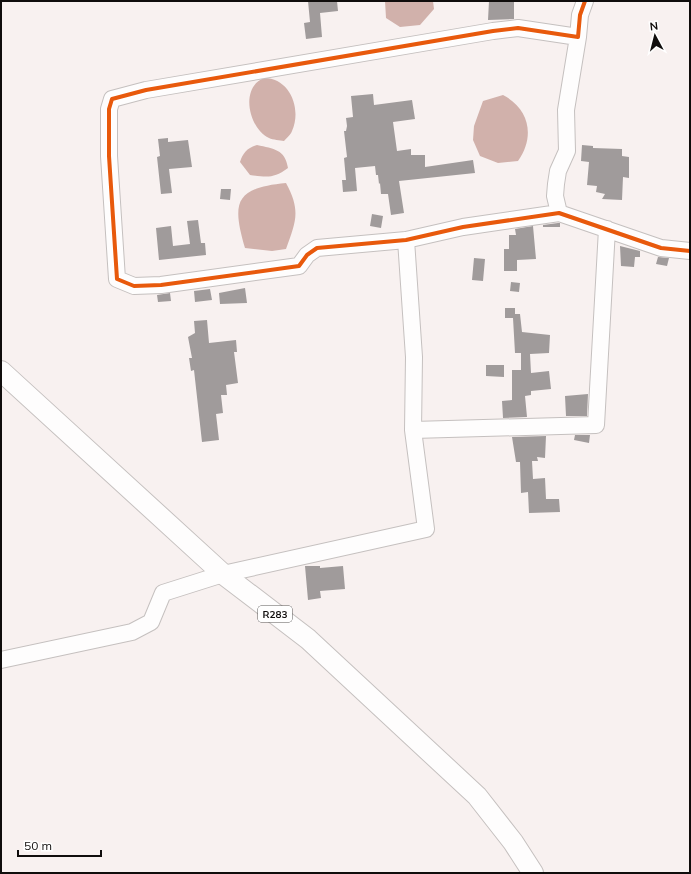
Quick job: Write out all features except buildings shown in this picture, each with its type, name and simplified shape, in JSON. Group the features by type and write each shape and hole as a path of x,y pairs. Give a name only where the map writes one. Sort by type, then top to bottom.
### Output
{"main road":[{"name":"R283","path":"1,371 223,574 308,639 478,796 514,842 533,873"}],"street":[{"path":"559,213 555,196 556,184 558,172 567,151 566,110 578,37 580,15 585,1"},
{"path":"578,37 518,28 493,31 146,90 112,99 109,109 112,214 117,279 123,283 134,286 161,285 299,266 307,255 317,248 406,240 463,227 559,213 661,248 690,251"},
{"path":"413,430 596,425 607,229"},
{"path":"1,660 132,632 151,622 163,593 223,574 426,529 413,430 414,357 406,240"}],"shaded area":[{"path":"385,1 433,1 434,9 420,25 400,27 386,18"},
{"path":"264,78 273,79 281,83 292,96 296,113 295,122 289,136 284,141 271,139 262,133 256,126 252,117 249,98 256,83"},
{"path":"503,95 519,108 527,124 528,133 527,143 518,161 498,163 480,156 473,140 474,126 483,101"},
{"path":"257,145 273,149 281,153 287,162 288,168 274,176 250,175 240,162 246,151"},
{"path":"286,183 294,201 295,216 286,249 272,251 245,248 239,220 241,200 247,194 256,189 269,185"}],"cycle path":[{"path":"585,1 580,15 578,37 518,28 493,31 146,90 112,99 109,109 109,156 117,279 134,286 161,285 299,266 307,255 317,248 406,240 463,227 559,213 661,248 690,251"}]}
